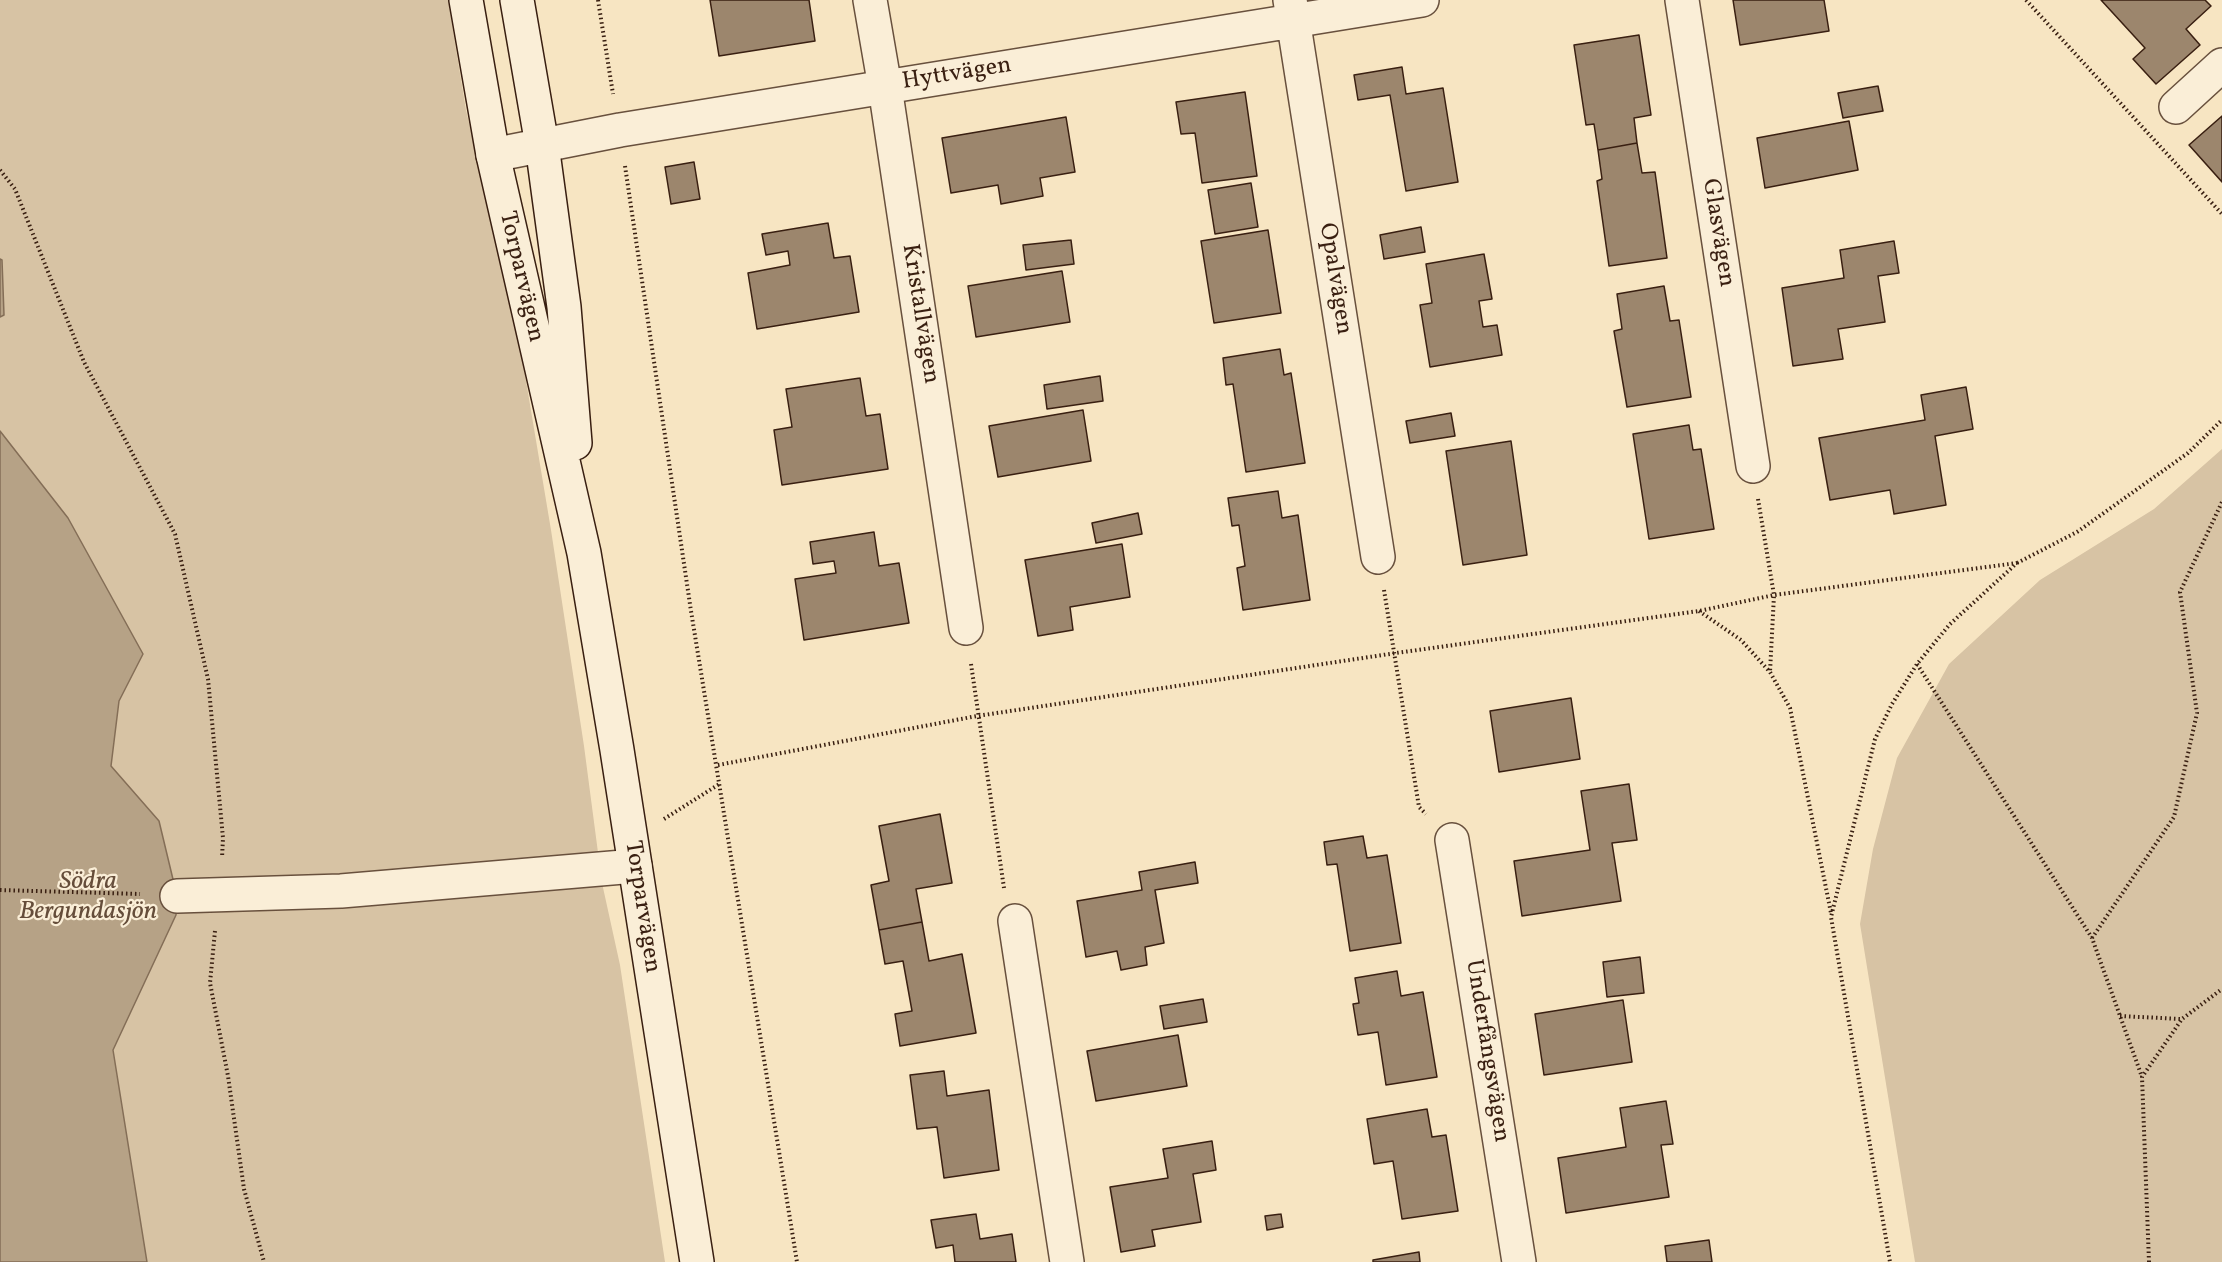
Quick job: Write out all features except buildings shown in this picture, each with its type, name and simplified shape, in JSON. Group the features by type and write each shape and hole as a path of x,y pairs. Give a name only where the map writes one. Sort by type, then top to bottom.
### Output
{"street":[{"name":"Torparvägen","path":"466,0 493,155 584,553 697,1262"},
{"name":"Torparvägen","path":"517,0 542,145 564,307 584,553"},
{"name":"Kristallvägen","path":"870,0 966,628"},
{"name":"Hyttvägen","path":"493,155 620,130 885,87 1291,11 1422,0"},
{"name":"Glasvägen","path":"1682,0 1753,466"},
{"name":"Opalvägen","path":"1291,11 1378,557"},
{"path":"2176,108 2222,65"},
{"name":"Underfångsvägen","path":"1452,840 1520,1262"},
{"path":"177,896 341,891 633,854"},
{"path":"1015,921 1067,1262"}],"path":[{"path":"597,0 620,130 691,611 721,783 797,1262"},
{"path":"2026,0 2222,214"},
{"path":"0,170 15,189 84,362 175,534 208,679 224,838 210,983 228,1076 244,1189 264,1262"},
{"path":"1831,917 1875,739 1892,704 1917,664 1950,624 2017,563 2077,532 2188,453 2222,420"},
{"path":"1753,466 1774,595 1770,672"},
{"path":"2092,938 2174,817 2197,713 2180,592 2222,501"},
{"path":"1378,557 1396,653 1419,807 1452,840"},
{"path":"718,765 977,716 1699,610 1774,595 2017,563"},
{"path":"1699,610 1741,640 1770,672 1790,708 1831,917 1890,1262"},
{"path":"966,628 1002,881 1015,921"},
{"path":"1917,664 2092,938 2142,1077 2149,1262"},
{"path":"633,854 721,783"},
{"path":"0,890 177,896"},
{"path":"2142,1077 2182,1019 2222,989"},
{"path":"2120,1016 2182,1019"}],"shaded area":[{"path":"0,0 448,0 466,110 518,333 584,746 602,883 620,965 665,1262 147,1262 113,1050 176,915 159,821 111,767 119,701 143,654 68,518 0,431 0,317 4,315 2,260 0,259"},
{"path":"2222,449 2222,1262 1915,1262 1860,924 1873,849 1897,758 1949,664 2040,580 2154,509"}],"water":[{"path":"0,259 2,260 4,315 0,317"},
{"name":"Södra Bergundasjön","path":"0,431 68,518 143,654 119,701 111,766 159,821 177,896 176,915 113,1050 147,1262 0,1262"}]}
